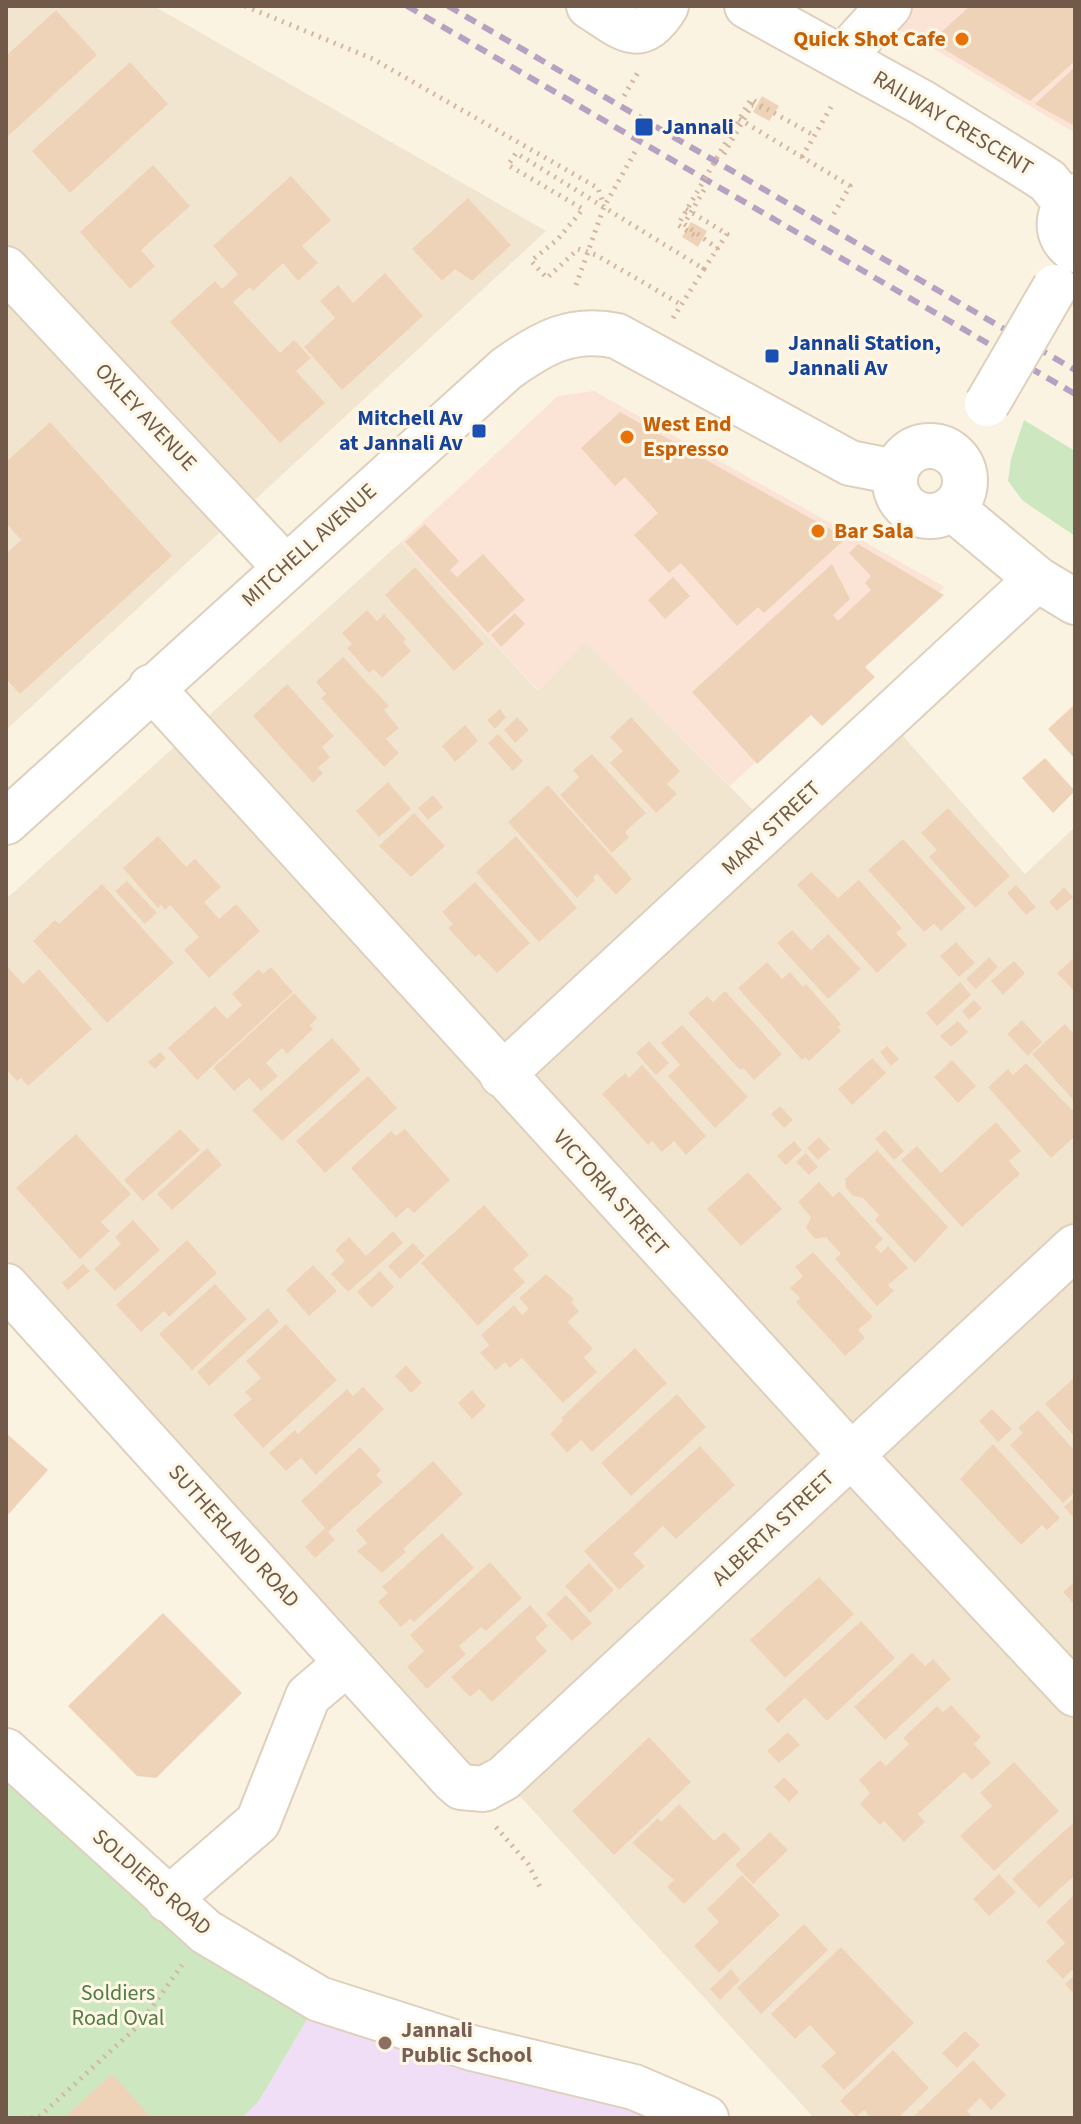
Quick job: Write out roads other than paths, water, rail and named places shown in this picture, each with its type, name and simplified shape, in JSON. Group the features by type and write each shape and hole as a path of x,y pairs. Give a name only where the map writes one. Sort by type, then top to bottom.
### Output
{"street":[{"path":"589,6 625,28 639,32 652,27 666,6"},
{"name":"RAILWAY CRESCENT","path":"747,6 842,58 1048,181 1070,200"},
{"path":"842,58 889,6"},
{"path":"952,455 987,404 1068,264 1059,222 1070,200"},
{"name":"OXLEY AVENUE","path":"6,269 285,567"},
{"name":"MITCHELL AVENUE","path":"6,822 151,687 506,369 544,344 580,331 617,336 850,463 896,472"},
{"path":"920,447 939,447 952,455 962,468 964,478 960,500 952,508 932,516 912,511 898,495 896,472 904,457 920,447"},
{"path":"952,508 1037,579 1075,602"},
{"name":"MARY STREET","path":"502,1075 1037,579"},
{"name":"VICTORIA STREET","path":"151,687 502,1075 1075,1694"},
{"name":"ALBERTA STREET","path":"461,1787 484,1789 504,1778 1075,1247"},
{"name":"SUTHERLAND ROAD","path":"6,1286 461,1787"},
{"path":"168,1900 258,1822 308,1696 347,1663"},
{"name":"SOLDIERS ROAD","path":"6,1751 206,1932 319,1999 472,2048 634,2087 706,2118"}],"railway":[{"path":"407,6 1075,394"},
{"path":"448,6 1075,370"}],"place":[{"name":"Quick Shot Cafe","path":"962,39"},
{"name":"Jannali","path":"644,127"},
{"name":"Jannali Station, Jannali Av","path":"772,356"},
{"name":"Mitchell Av at Jannali Av","path":"479,431"},
{"name":"West End Espresso","path":"627,437"},
{"name":"Bar Sala","path":"818,531"},
{"name":"Jannali Public School","path":"385,2043"}],"park label":[{"name":"Soldiers Road Oval","path":"118,2006"}]}
